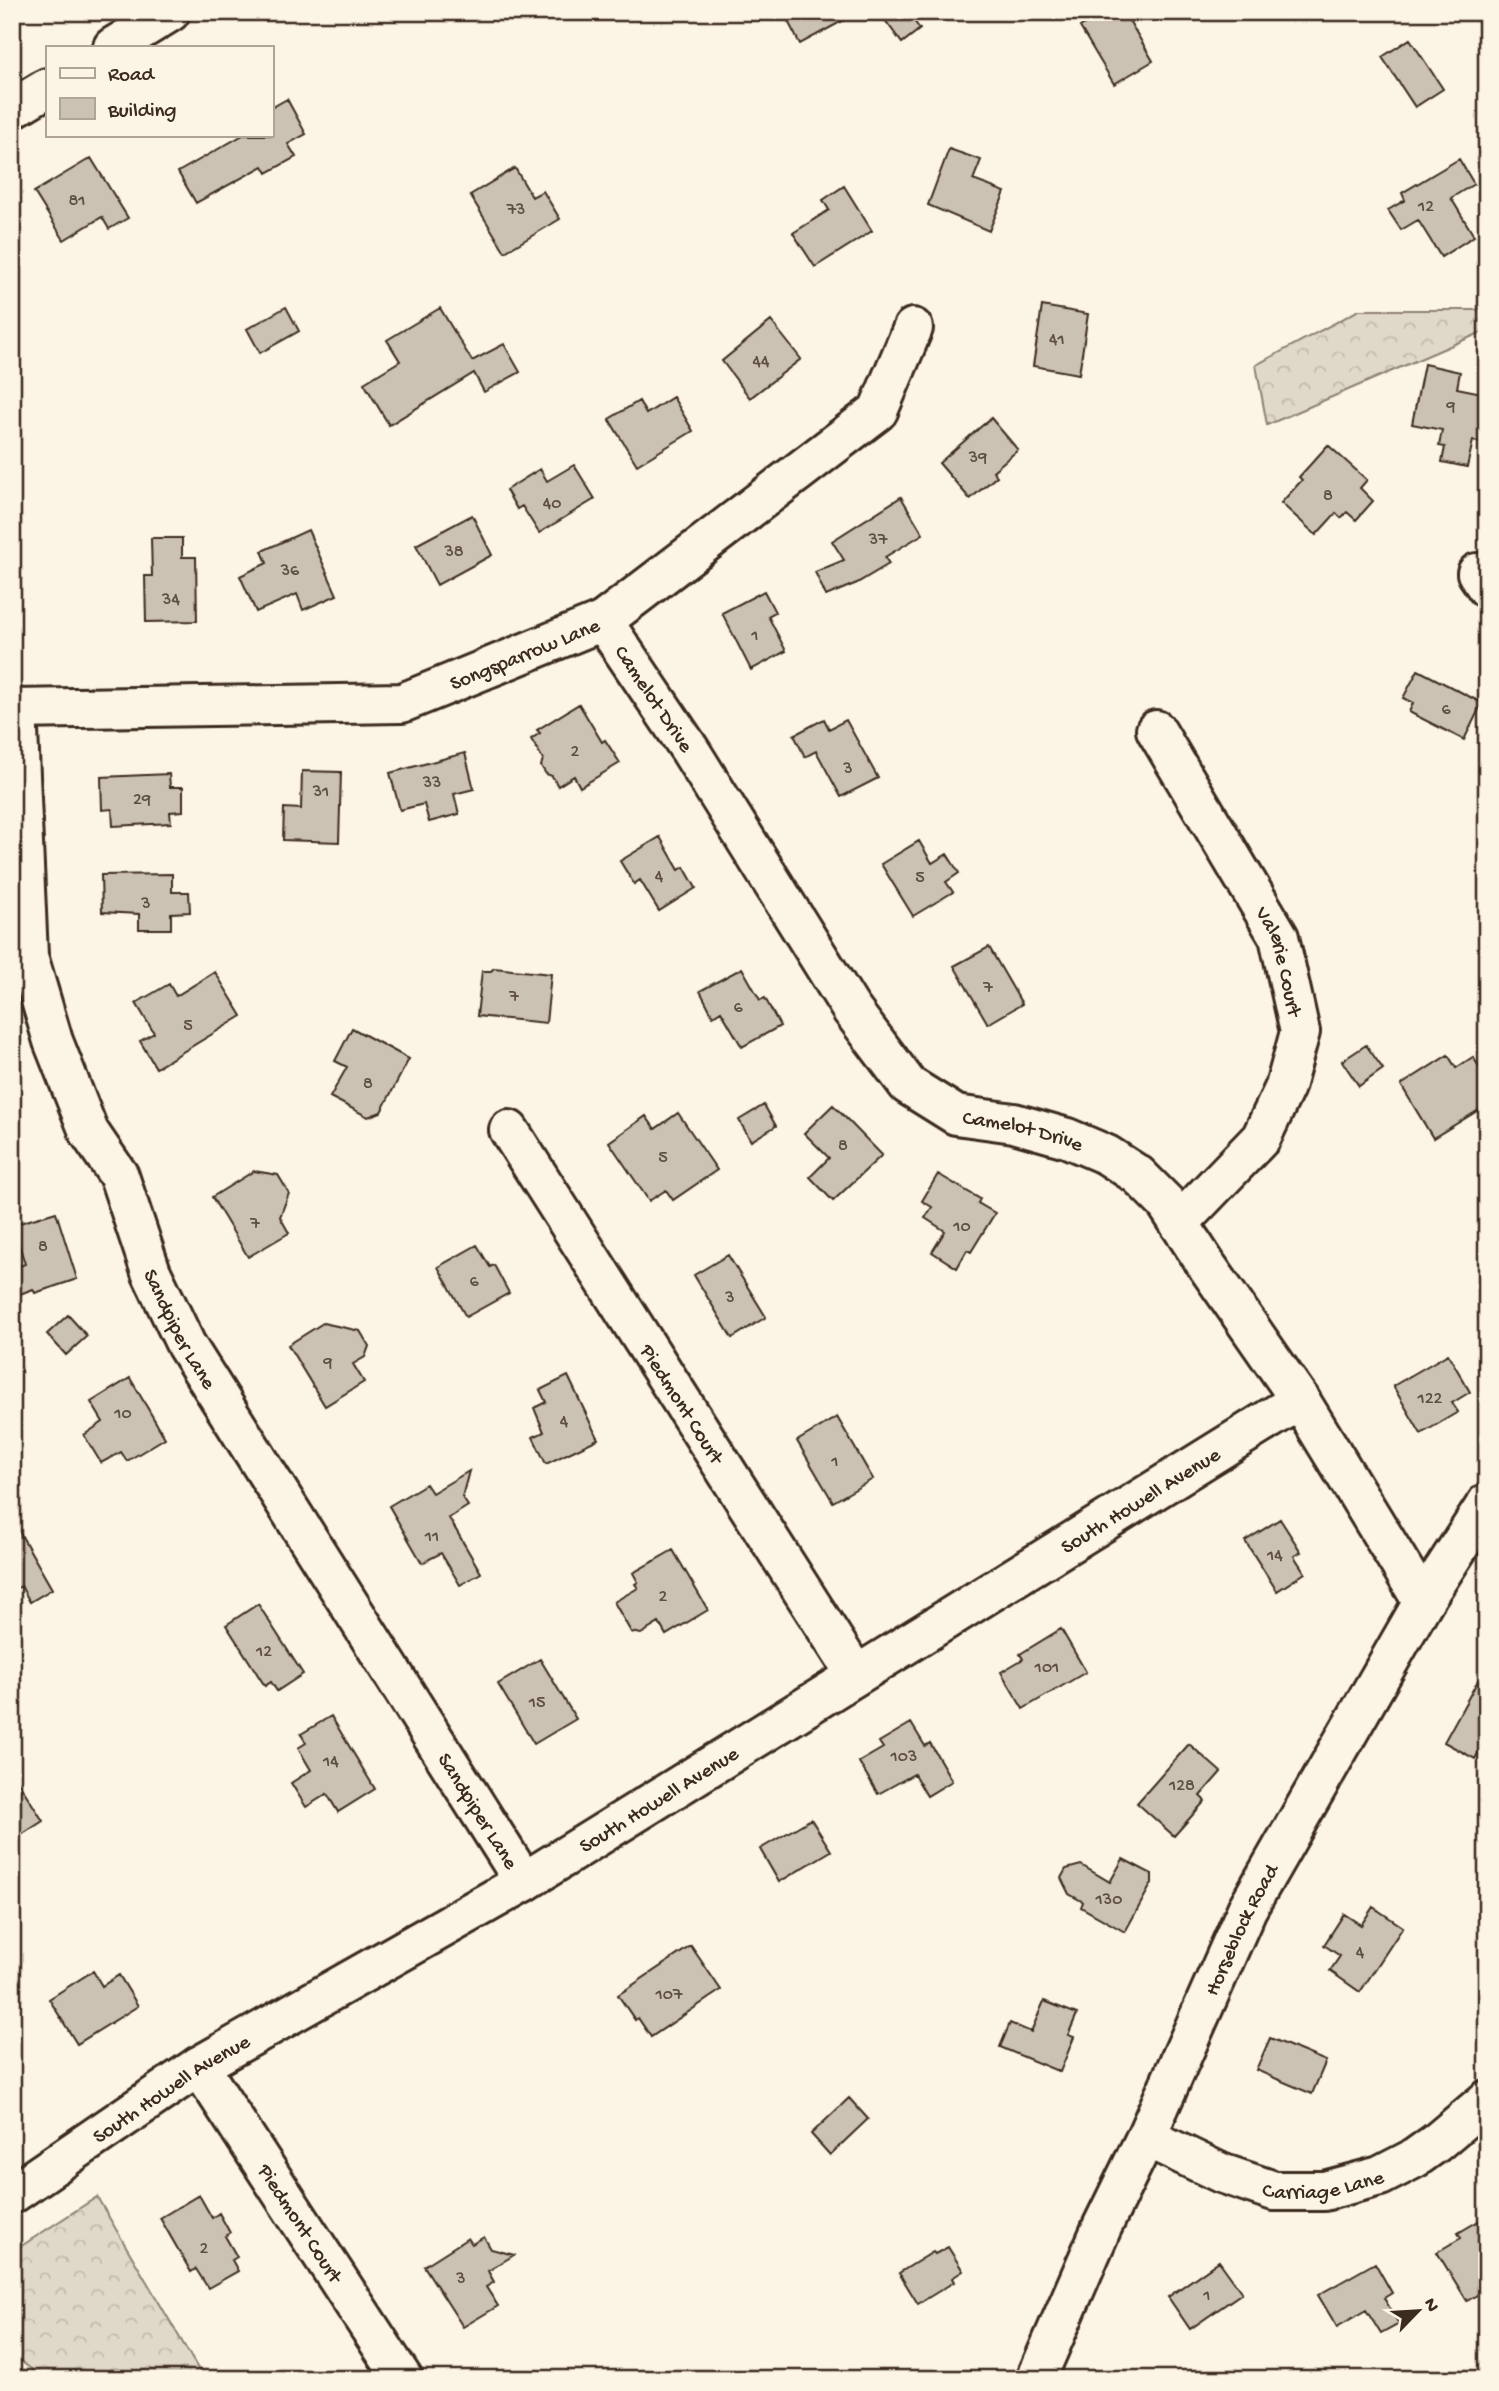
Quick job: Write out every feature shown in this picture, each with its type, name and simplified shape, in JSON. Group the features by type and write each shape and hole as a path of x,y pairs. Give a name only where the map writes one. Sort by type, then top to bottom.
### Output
{"street":[{"path":"115,46 170,12"},
{"path":"12,109 46,89"},
{"name":"Songsparrow Lane","path":"14,708 402,703 603,621 878,411 913,327"},
{"name":"Camelot Drive","path":"603,621 690,750 851,1009 908,1085 956,1115 1014,1123 1067,1138 1107,1155 1138,1175 1166,1203 1300,1400 1423,1602"},
{"name":"Sandpiper Lane","path":"14,708 28,956 53,1041 89,1132 119,1176 151,1272 186,1345 524,1882"},
{"name":"Valerie Court","path":"1156,730 1279,937 1300,1032 1285,1087 1261,1138 1179,1223"},
{"name":"Piedmont Court","path":"509,1130 856,1675"},
{"name":"South Howell Avenue","path":"12,2194 199,2066 524,1882 1300,1400"},
{"name":"Horseblock Road","path":"1036,2379 1247,1909 1423,1602 1487,1503"},
{"name":"Piedmont Court","path":"199,2066 403,2379"},
{"name":"Carriage Lane","path":"1146,2137 1221,2173 1274,2191 1324,2191 1380,2176 1415,2158 1487,2100"}],"green space":[{"path":"1487,302 1487,330 1267,425 1256,365 1359,310 1477,310"},
{"path":"97,2197 204,2379 45,2379 12,2355 12,2252"}],"building":[{"path":"783,12 859,12 800,44"},
{"path":"879,12 907,12 920,29 902,43"},
{"path":"1104,12 1124,12 1153,61 1114,84 1080,27"},
{"path":"1410,39 1443,89 1415,107 1382,57"},
{"path":"287,99 306,134 288,144 296,157 267,173 263,166 196,203 178,172 241,136 273,136 273,107"},
{"path":"949,149 981,160 973,180 1005,192 989,231 928,205"},
{"path":"91,158 128,218 109,229 102,217 64,240 34,192"},
{"path":"1459,159 1474,184 1451,198 1474,236 1441,257 1418,220 1401,230 1388,210 1405,200 1402,193"},
{"path":"515,168 532,197 543,191 560,219 505,252 470,195"},
{"path":"844,186 872,231 815,267 793,233 829,210 823,200"},
{"path":"1042,306 1088,314 1079,374 1033,366"},
{"path":"286,307 299,331 260,353 247,329"},
{"path":"440,308 472,361 504,344 520,372 484,392 474,373 389,425 364,383 400,361 387,340"},
{"path":"771,321 801,359 750,398 722,361"},
{"path":"1424,364 1460,372 1457,388 1487,394 1487,416 1482,443 1473,441 1467,467 1442,462 1445,447 1439,446 1442,430 1412,424"},
{"path":"673,397 693,431 637,465 609,419 639,401 646,414"},
{"path":"991,418 1018,450 993,471 997,476 970,499 939,463"},
{"path":"1328,445 1367,480 1360,488 1373,501 1356,520 1347,512 1341,518 1336,513 1316,535 1281,503 1302,480 1299,477"},
{"path":"574,465 595,499 539,533 522,506 517,509 506,490 540,469 547,481"},
{"path":"901,497 923,534 885,557 889,564 857,583 826,596 815,572 844,560 832,541"},
{"path":"472,515 492,555 437,585 416,545"},
{"path":"308,530 337,595 303,610 297,594 256,612 240,576 267,563 262,551"},
{"path":"151,538 182,538 182,557 196,557 197,621 146,622 145,576 152,576"},
{"path":"764,591 775,612 768,616 786,651 751,670 722,613"},
{"path":"1418,670 1482,703 1464,740 1409,712 1413,703 1403,698"},
{"path":"579,704 602,742 605,740 620,763 580,787 574,776 558,786 541,766 543,759 531,739 540,733 537,730"},
{"path":"824,719 829,729 846,720 878,778 841,797 816,751 805,757 794,735"},
{"path":"465,753 474,789 454,794 459,814 429,822 424,804 400,810 390,773"},
{"path":"302,771 341,772 339,842 283,840 284,808 301,809"},
{"path":"169,774 170,787 183,787 183,811 170,812 171,823 113,826 112,809 102,810 101,777"},
{"path":"660,837 679,870 684,867 696,888 659,911 640,880 634,884 620,861"},
{"path":"919,841 932,863 947,854 959,873 946,882 953,892 913,916 881,864"},
{"path":"172,874 172,892 189,892 190,912 171,913 171,929 139,929 139,914 102,912 101,875"},
{"path":"989,947 1022,1004 988,1024 954,966"},
{"path":"494,968 551,974 546,1023 477,1016 482,971 491,971"},
{"path":"742,968 760,1000 765,998 780,1026 742,1047 721,1011 713,1016 700,991"},
{"path":"215,972 242,1016 156,1068 140,1041 154,1033 136,1003 169,984 176,996"},
{"path":"352,1028 409,1059 381,1112 368,1117 330,1097 347,1067 335,1061"},
{"path":"1366,1045 1383,1069 1359,1086 1342,1061"},
{"path":"1448,1055 1456,1068 1473,1057 1487,1079 1487,1105 1433,1138 1401,1085"},
{"path":"764,1105 776,1126 751,1141 739,1120"},
{"path":"833,1105 882,1155 833,1201 810,1177 829,1158 804,1133"},
{"path":"678,1113 717,1170 673,1200 666,1190 649,1201 609,1142 646,1116 655,1129"},
{"path":"254,1171 278,1175 289,1193 280,1217 289,1233 248,1257 212,1197"},
{"path":"938,1174 980,1199 978,1203 995,1213 971,1252 967,1250 957,1268 932,1252 945,1231 925,1218 932,1207 922,1201"},
{"path":"56,1212 77,1279 35,1293 33,1289 12,1297 12,1269 25,1264 13,1225"},
{"path":"477,1245 490,1267 494,1265 509,1293 466,1317 438,1267"},
{"path":"728,1255 766,1317 732,1338 694,1275"},
{"path":"68,1315 87,1336 66,1355 47,1334"},
{"path":"323,1323 360,1331 369,1346 365,1357 353,1364 364,1382 325,1406 288,1345"},
{"path":"1448,1354 1470,1392 1452,1403 1458,1412 1421,1434 1393,1386"},
{"path":"568,1376 598,1439 546,1464 533,1437 544,1432 534,1408 546,1402 540,1390"},
{"path":"130,1378 165,1438 127,1461 121,1452 101,1463 84,1435 103,1422 91,1402"},
{"path":"837,1417 873,1479 833,1502 797,1441"},
{"path":"469,1471 462,1497 468,1506 449,1518 481,1573 460,1585 441,1553 422,1563 389,1506 426,1484 432,1493"},
{"path":"12,1519 52,1589 30,1602 21,1586 12,1591"},
{"path":"1280,1519 1301,1552 1294,1556 1305,1573 1277,1591 1245,1541"},
{"path":"673,1550 708,1610 666,1635 659,1623 641,1634 631,1632 614,1602 638,1588 633,1573"},
{"path":"258,1604 303,1674 277,1691 271,1682 265,1686 226,1625"},
{"path":"1061,1629 1086,1672 1023,1709 1001,1672 1023,1659 1020,1654"},
{"path":"540,1659 576,1719 534,1744 498,1684"},
{"path":"1487,1664 1487,1737 1475,1759 1444,1742"},
{"path":"331,1716 375,1789 338,1812 327,1794 306,1807 291,1783 311,1770 298,1748 306,1743 301,1734"},
{"path":"911,1723 925,1746 930,1743 952,1781 927,1796 914,1774 878,1794 859,1762 883,1748 879,1742"},
{"path":"1189,1744 1221,1772 1200,1796 1205,1801 1174,1836 1137,1803"},
{"path":"12,1772 43,1821 12,1841"},
{"path":"811,1819 831,1851 779,1882 760,1849"},
{"path":"1123,1859 1152,1874 1152,1883 1125,1932 1081,1907 1083,1902 1069,1894 1061,1878 1066,1869 1081,1865 1110,1882"},
{"path":"1373,1907 1403,1927 1360,1992 1330,1971 1340,1956 1324,1945 1344,1914 1361,1925"},
{"path":"691,1946 721,1990 651,2037 618,1995"},
{"path":"93,1971 102,1986 119,1975 138,2006 77,2044 49,1999"},
{"path":"1044,2001 1077,2014 1068,2035 1074,2037 1060,2072 1000,2047 1010,2023 1031,2032"},
{"path":"1270,2038 1326,2061 1312,2094 1256,2070"},
{"path":"849,2098 868,2119 830,2155 811,2134"},
{"path":"199,2195 212,2218 219,2213 230,2233 225,2236 237,2257 232,2260 238,2271 208,2288 196,2269 191,2272 160,2218"},
{"path":"1487,2216 1487,2289 1467,2301 1437,2252 1461,2238 1458,2233"},
{"path":"484,2237 491,2249 514,2255 488,2271 494,2282 486,2287 498,2306 463,2327 424,2266 468,2238 472,2244"},
{"path":"948,2247 963,2271 952,2278 954,2282 918,2304 899,2273 933,2252 935,2254"},
{"path":"1219,2261 1242,2293 1190,2329 1168,2297"},
{"path":"1375,2263 1392,2293 1384,2298 1399,2324 1381,2334 1366,2310 1337,2327 1318,2295"}]}
